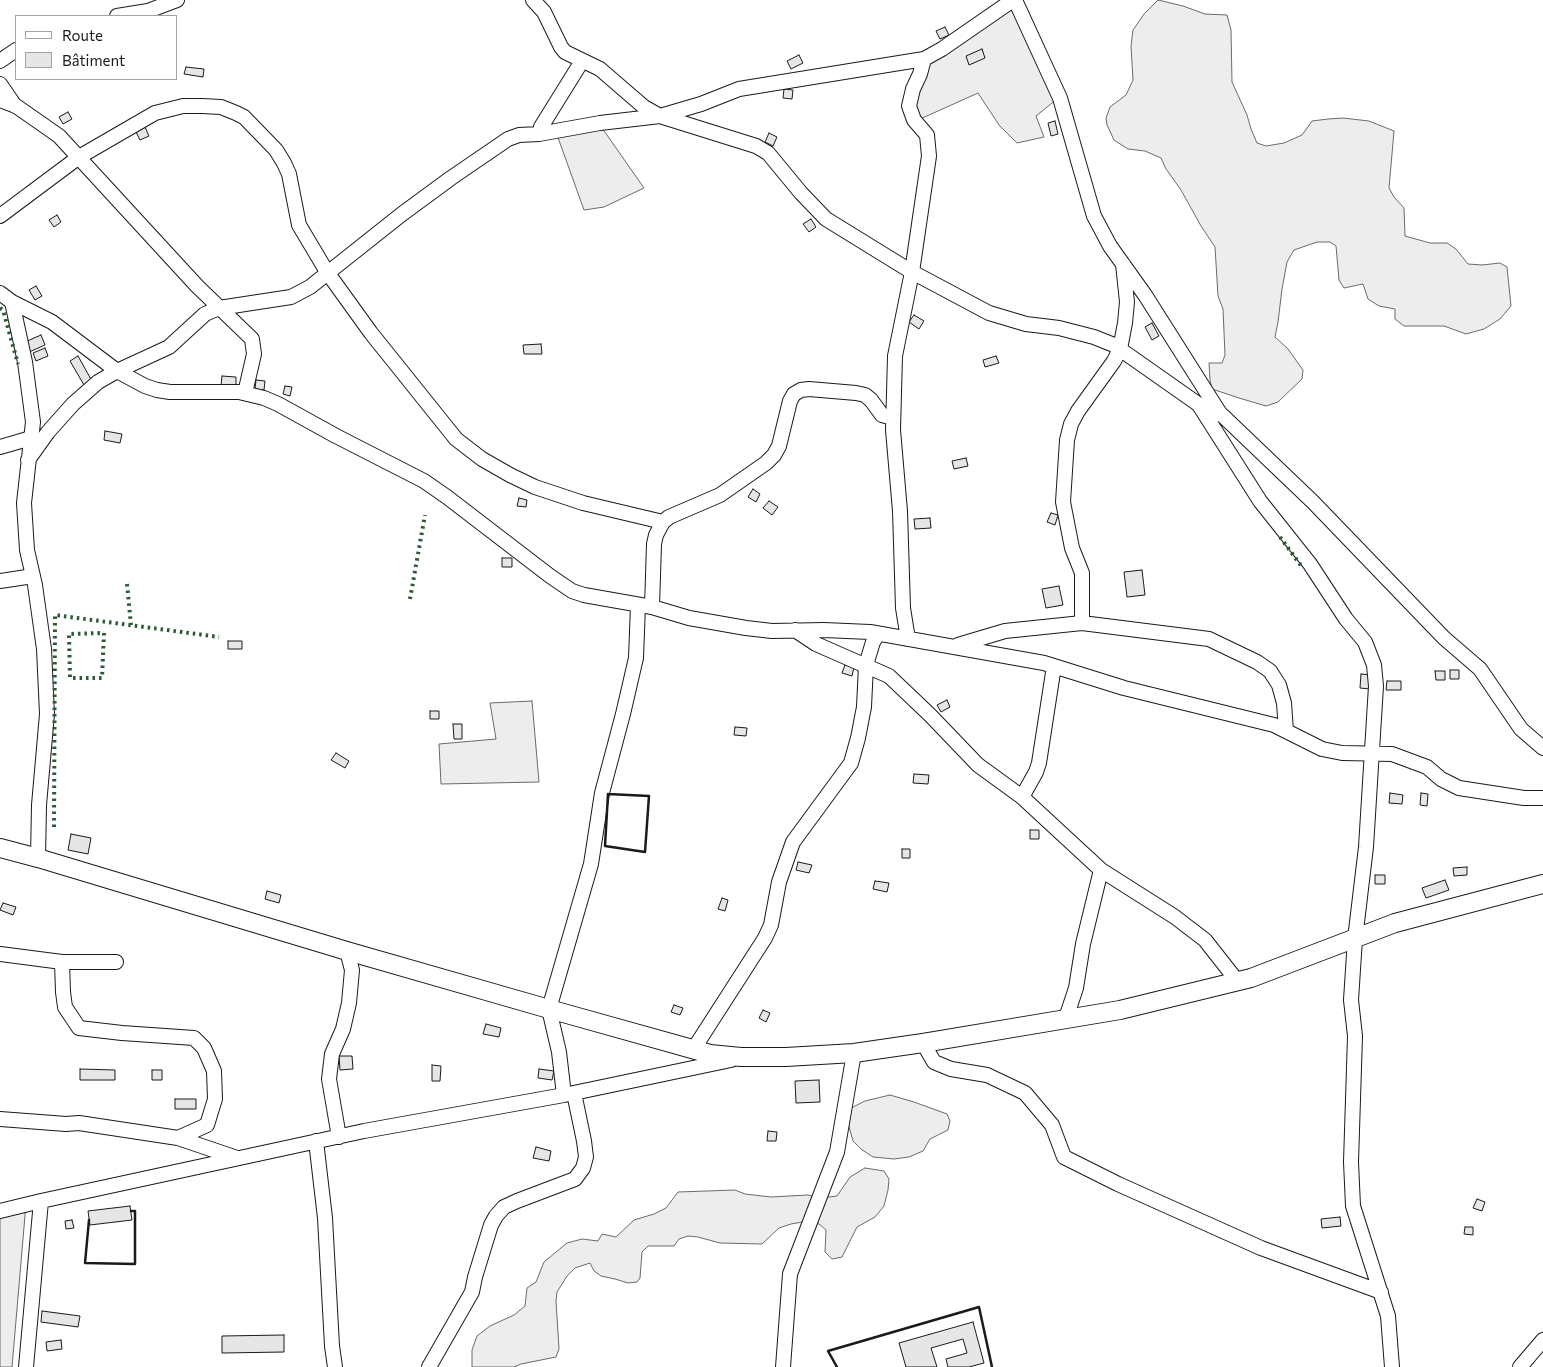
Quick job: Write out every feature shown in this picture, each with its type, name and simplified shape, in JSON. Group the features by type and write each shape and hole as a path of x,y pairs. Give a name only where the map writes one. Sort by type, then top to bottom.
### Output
{"street":[{"path":"123,15 148,11 177,0"},
{"path":"533,0 544,12 561,47 568,54 600,69 644,106 660,116 756,146 768,154 826,219 912,272 989,313 1026,324 1059,328 1094,337 1120,349 1198,404 1222,415"},
{"path":"28,460 48,432 73,404 98,382 117,371 169,348 200,318 219,308 291,297 310,287 402,214 508,139 519,135 539,134 660,116 701,104 739,89 924,59 942,49 1014,0 1060,98 1094,216 1110,246 1145,295 1222,415 1312,502 1444,638 1480,669 1521,729 1543,748"},
{"path":"0,61 15,51"},
{"path":"908,639 903,608 900,511 893,418 895,356 912,272 929,156 927,135 914,120 909,106 924,59"},
{"path":"539,134 553,106 582,61"},
{"path":"0,84 16,106"},
{"path":"0,100 16,106 59,136 197,286 252,339 254,354 246,393"},
{"path":"0,216 79,157 155,113 168,109 202,106 221,107 236,113 244,117 276,150 284,163 289,174 299,226 327,272 371,332 456,439 510,476 558,496 663,522"},
{"path":"1082,623 1082,574 1072,548 1063,502 1067,440 1071,424 1078,411 1114,361 1120,349 1127,302 1123,264"},
{"path":"0,293 12,302 52,322 133,381 157,390 170,392 246,393 264,398 424,480 572,591 598,598 645,606 689,618 746,628 772,631 824,630 878,634 1054,666 1124,688 1274,726 1322,749 1342,753 1392,754 1426,767 1459,788 1524,798 1543,798"},
{"path":"12,302 25,362 33,422 24,503 28,550 44,649 47,714 39,804 38,858"},
{"path":"430,1367 472,1292 488,1234 496,1216 504,1207 517,1200 575,1179 583,1168 586,1157 584,1141 569,1094 549,1009 591,864 602,793 636,658 656,535 663,522 669,517 720,495 770,459 779,446 790,401 794,394 801,390 865,395 882,415 893,418"},
{"path":"1198,404 1260,501 1310,564 1346,619 1365,642 1374,665 1376,686 1366,847 1350,1000 1355,1036 1351,1162 1352,1206 1388,1316 1392,1367"},
{"path":"0,446 31,438"},
{"path":"0,581 33,576"},
{"path":"954,647 1005,631 1082,623 1209,639 1257,662 1270,671 1279,685 1284,703 1286,731"},
{"path":"795,630 816,644 889,676 978,765 1022,797 1101,870 1192,929 1204,940 1238,982"},
{"path":"693,1050 765,938 771,925 779,882 793,842 851,763 864,706 866,665 872,642 878,634"},
{"path":"1022,797 1039,763 1054,666"},
{"path":"0,848 347,951 693,1050 716,1055 741,1057 786,1057 854,1052 923,1043 1120,1010 1238,982 1395,923 1543,884"},
{"path":"1066,1018 1076,988 1083,944 1101,870"},
{"path":"339,1137 329,1079 332,1054 343,1029 349,1003 352,970 347,951"},
{"path":"0,954 62,962 116,962"},
{"path":"62,962 63,992 66,1007 79,1028 194,1038 204,1048 214,1071 215,1099 207,1124 178,1138"},
{"path":"923,1043 934,1062 951,1069 987,1074 1026,1094 1052,1125 1064,1157 1118,1184 1261,1248 1381,1292"},
{"path":"783,1367 790,1274 837,1152 854,1052"},
{"path":"0,1211 316,1141 569,1094 741,1057"},
{"path":"0,1119 79,1124 178,1138 238,1158"},
{"path":"316,1141 326,1218 332,1346 335,1367"},
{"path":"26,1367 41,1201"},
{"path":"1520,1367 1543,1340"}],"shaded area":[{"path":"1158,0 1205,14 1227,15 1231,30 1232,82 1257,143 1266,146 1284,143 1302,135 1312,121 1328,119 1343,118 1369,121 1394,131 1389,188 1404,208 1405,236 1430,243 1447,243 1456,249 1468,264 1500,263 1507,267 1511,306 1500,319 1484,329 1466,334 1444,326 1404,326 1395,319 1395,309 1379,306 1368,299 1363,284 1344,288 1339,280 1336,246 1330,242 1317,242 1294,250 1287,262 1275,337 1288,349 1303,370 1302,379 1278,402 1266,406 1212,389 1209,363 1222,363 1225,355 1223,309 1218,296 1215,247 1161,158 1145,151 1128,149 1114,140 1106,118 1110,107 1126,95 1133,80 1131,46 1133,30 1144,14"},
{"path":"1013,2 1057,99 1036,116 1044,137 1017,143 999,125 978,93 918,120 912,107 920,71"},
{"path":"600,125 644,188 604,207 584,210 556,132"},
{"path":"532,701 539,782 441,784 439,744 496,739 490,703"},
{"path":"890,1095 947,1114 950,1121 948,1130 930,1139 923,1151 909,1157 894,1159 873,1157 853,1141 848,1123 849,1109 865,1101"},
{"path":"865,1168 884,1171 889,1179 884,1206 875,1217 857,1227 842,1257 832,1259 825,1252 826,1230 819,1224 808,1221 779,1228 762,1244 720,1243 688,1236 679,1239 674,1246 648,1246 642,1252 640,1278 637,1282 628,1283 601,1276 594,1271 590,1263 575,1268 567,1276 557,1292 559,1349 556,1357 514,1367 472,1367 472,1350 477,1336 490,1326 514,1315 525,1306 527,1288 536,1282 544,1262 567,1243 582,1239 598,1241 602,1234 616,1237 634,1220 666,1208 678,1192 735,1190 745,1194 771,1197 808,1195 821,1198 837,1196 850,1177"},
{"path":"26,1204 12,1367 0,1367 0,1210"}],"building":[{"path":"945,27 949,35 940,39 936,31"},
{"path":"982,49 985,58 969,65 966,56"},
{"path":"799,55 803,63 791,69 787,61"},
{"path":"186,67 204,69 203,77 184,74"},
{"path":"784,89 793,90 792,99 783,98"},
{"path":"68,112 72,119 63,124 59,117"},
{"path":"1055,121 1058,134 1051,136 1048,123"},
{"path":"145,127 149,136 140,140 136,132"},
{"path":"769,133 777,137 773,146 765,142"},
{"path":"57,215 61,222 54,227 49,220"},
{"path":"811,219 816,227 809,232 803,224"},
{"path":"36,286 42,296 35,300 29,290"},
{"path":"914,315 924,321 919,329 909,322"},
{"path":"1152,323 1159,336 1152,340 1145,327"},
{"path":"41,335 45,345 29,352 25,342"},
{"path":"541,344 542,354 524,354 523,345"},
{"path":"45,348 48,356 36,361 33,353"},
{"path":"78,356 92,381 84,385 70,361"},
{"path":"996,356 999,363 985,367 983,360"},
{"path":"222,376 236,377 236,387 221,386"},
{"path":"256,380 265,381 264,390 255,389"},
{"path":"285,386 292,387 290,396 283,394"},
{"path":"105,431 122,434 120,443 104,440"},
{"path":"966,458 968,466 954,469 952,461"},
{"path":"753,489 760,494 756,502 748,497"},
{"path":"519,498 527,500 526,507 517,506"},
{"path":"769,501 778,507 772,515 763,508"},
{"path":"1051,513 1058,515 1055,525 1047,522"},
{"path":"930,518 931,528 915,529 914,519"},
{"path":"502,558 512,558 512,567 502,567"},
{"path":"1142,570 1145,595 1127,597 1124,572"},
{"path":"1059,586 1063,605 1046,608 1042,589"},
{"path":"228,641 242,641 242,649 228,649"},
{"path":"845,665 854,667 852,676 842,673"},
{"path":"1450,670 1459,670 1459,679 1450,679"},
{"path":"1435,671 1445,671 1445,680 1436,680"},
{"path":"1361,674 1372,675 1370,689 1360,688"},
{"path":"1387,681 1401,681 1401,690 1386,690"},
{"path":"947,700 950,707 941,712 937,705"},
{"path":"430,711 439,711 439,719 430,719"},
{"path":"453,724 462,724 462,739 454,739"},
{"path":"735,727 747,728 746,736 734,735"},
{"path":"336,753 349,761 345,768 331,760"},
{"path":"914,774 929,775 928,784 913,783"},
{"path":"1390,793 1403,795 1402,804 1389,803"},
{"path":"1421,793 1428,794 1427,806 1420,805"},
{"path":"1030,830 1039,830 1039,839 1030,839"},
{"path":"71,834 91,838 88,854 68,850"},
{"path":"902,849 910,849 910,858 902,858"},
{"path":"798,862 812,865 809,873 796,870"},
{"path":"1467,867 1467,875 1454,876 1453,868"},
{"path":"1375,875 1385,875 1385,884 1375,884"},
{"path":"1445,880 1449,890 1426,898 1422,888"},
{"path":"875,881 889,883 887,892 873,889"},
{"path":"267,891 281,895 279,903 265,899"},
{"path":"722,898 728,900 725,911 718,909"},
{"path":"3,903 16,907 13,915 0,910"},
{"path":"674,1005 683,1008 680,1015 671,1012"},
{"path":"763,1010 770,1013 766,1022 759,1018"},
{"path":"486,1024 501,1028 499,1037 483,1034"},
{"path":"339,1056 352,1056 353,1069 340,1070"},
{"path":"432,1065 441,1066 440,1081 432,1081"},
{"path":"80,1069 115,1070 115,1080 80,1080"},
{"path":"539,1069 554,1071 552,1080 538,1078"},
{"path":"152,1070 162,1070 162,1080 152,1080"},
{"path":"819,1080 820,1102 796,1103 795,1081"},
{"path":"175,1099 196,1099 196,1109 175,1109"},
{"path":"768,1131 777,1132 776,1141 767,1141"},
{"path":"536,1147 551,1151 549,1161 533,1158"},
{"path":"1477,1199 1485,1202 1482,1211 1473,1208"},
{"path":"130,1206 132,1220 90,1225 88,1211"},
{"path":"1340,1217 1341,1226 1322,1228 1321,1219"},
{"path":"72,1220 74,1228 66,1229 65,1221"},
{"path":"1465,1227 1473,1227 1473,1235 1464,1234"},
{"path":"42,1311 80,1316 78,1327 41,1322"},
{"path":"973,1322 984,1363 969,1367 948,1367 946,1359 967,1353 963,1339 931,1348 937,1367 906,1367 899,1343"},
{"path":"284,1335 284,1352 222,1353 222,1336"},
{"path":"61,1340 62,1349 47,1351 46,1342"}],"hedge":[{"path":"0,308 3,310 18,364"},
{"path":"410,599 425,515"},
{"path":"1280,537 1302,567"},
{"path":"127,584 131,625"},
{"path":"54,827 55,615 219,637"},
{"path":"104,633 102,678 70,678 69,634 104,633"}],"wall":[{"path":"608,794 649,796 645,852 605,846 608,794"},
{"path":"89,1220 85,1263 135,1264 135,1211 131,1211"},
{"path":"837,1367 828,1351 979,1307 992,1367"}]}
